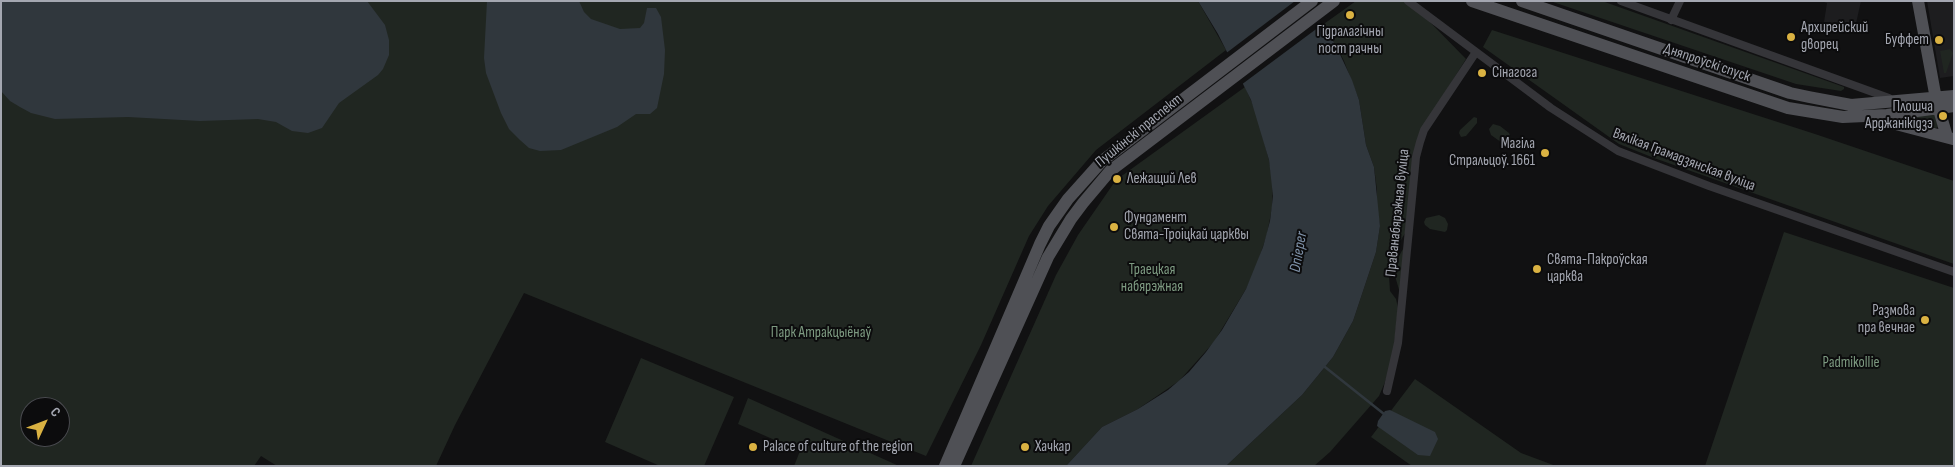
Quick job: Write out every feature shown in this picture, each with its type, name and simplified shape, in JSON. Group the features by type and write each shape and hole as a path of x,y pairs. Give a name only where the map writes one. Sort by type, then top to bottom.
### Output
{"main road":[{"name":"Пушкінскі праспект","path":"945,466 1040,244 1059,210 1106,166 1312,1"},
{"name":"Пушкінскі праспект","path":"954,466 1048,257 1106,166 1334,1"},
{"name":"Дняпроўскі спуск","path":"1472,1 1788,108 1843,117 1887,115 1937,103"},
{"name":"Дняпроўскі спуск","path":"1522,1 1790,92 1851,106 1904,102 1937,103"},
{"path":"1918,1 1937,103 1950,138"},
{"path":"1937,103 1954,96"},
{"path":"1937,103 1954,106"},
{"path":"1843,117 1892,124 1950,138"}],"street":[{"name":"Вялікая Грамадзянская вуліца","path":"1408,1 1551,108 1618,151 1701,183 1954,272"},
{"path":"1621,1 1884,97 1904,102"},
{"path":"1671,20 1680,1"},
{"name":"Праванабярэжная вуліца","path":"1386,391 1398,343 1416,156 1424,130 1476,52"},
{"path":"1851,106 1862,97 1863,92 1858,86"}],"shaded area":[{"path":"1821,1 1861,1 1855,28 1824,22 1827,3"},
{"path":"1927,1 1954,1 1954,76 1940,78"}],"green space":[{"name":"Парк Атракцыёнаў","path":"1,1 1198,1 1226,50 1096,150 1048,206 1029,236 981,345 926,456 524,293 455,425 436,466 277,466 261,456 254,466 1,466"},
{"path":"1356,1 1406,1 1425,17 1466,59 1424,126 1407,230 1390,262 1390,291 1396,299 1398,308 1393,356 1379,396 1330,452 1314,466 1226,466 1302,395 1333,357 1353,321 1376,252 1380,226 1377,190 1374,167 1366,145 1359,100 1337,47 1321,26"},
{"path":"1550,1 1602,1 1844,87 1844,89 1841,91 1796,84"},
{"path":"1492,30 1954,181 1954,264 1619,144 1483,47"},
{"path":"1950,49 1953,53 1946,73 1944,73 1940,51"},
{"name":"Траецкая набярэжная","path":"1245,87 1256,112 1269,160 1273,184 1272,208 1267,234 1256,268 1246,289 1214,342 1179,381 1138,409 1102,427 1066,466 971,466 1056,275 1078,235 1116,180"},
{"path":"1931,114 1935,115 1938,127 1936,128 1898,120"},
{"path":"1474,117 1477,118 1477,123 1466,136 1461,137 1460,130"},
{"path":"1493,124 1500,126 1509,133 1512,141 1510,144 1505,145 1491,135 1489,129"},
{"path":"1439,215 1445,218 1448,224 1445,232 1430,229 1425,225 1426,218"},
{"name":"Padmikollie","path":"1784,232 1954,288 1954,466 1705,466"},
{"path":"1404,247 1400,293 1395,276 1398,258"},
{"path":"641,358 734,397 704,466 660,466 605,442"},
{"path":"1415,379 1521,453 1556,466 1412,466 1371,437"},
{"path":"748,398 899,466 794,466 800,451 738,424"}],"water":[{"path":"1,1 367,1 385,25 389,40 389,55 378,75 339,103 322,128 308,133 292,131 276,122 258,119 200,121 128,117 55,119 31,113 10,101 1,91"},
{"path":"487,1 579,1 584,12 591,19 620,29 640,28 644,23 647,8 656,8 661,17 665,50 664,74 657,108 650,114 636,114 617,127 561,150 540,151 529,148 509,129 486,73 484,58"},
{"name":"Dnieper","path":"1198,1 1300,1 1330,36 1352,80 1359,100 1366,145 1374,167 1380,226 1376,252 1353,321 1333,357 1302,395 1226,466 1066,466 1102,427 1138,409 1168,390 1189,372 1222,330 1246,289 1263,247 1270,221 1273,196 1269,160 1251,100 1218,34"},
{"path":"1390,410 1435,432 1438,439 1430,456 1418,455 1377,426 1385,411"}],"pier":[{"path":"1295,1 1304,1 1323,24 1241,85 1225,54"}],"waterway":[{"path":"1325,367 1384,414"}],"place":[{"name":"Гідралагічны пост рачны","path":"1350,15"},
{"name":"Архирейский дворец","path":"1791,37"},
{"name":"Буффет","path":"1939,40"},
{"name":"Сінагога","path":"1482,73"},
{"name":"Плошча Арджанікідзэ","path":"1943,116"},
{"name":"Магіла Стральцоў. 1661","path":"1545,153"},
{"name":"Лежащий Лев","path":"1117,179"},
{"name":"Фундамент Свята-Троіцкай царквы","path":"1114,227"},
{"name":"Свята-Пакроўская царква","path":"1537,269"},
{"name":"Размова пра вечнае","path":"1925,320"},
{"name":"Palace of culture of the region","path":"753,447"},
{"name":"Хачкар","path":"1025,447"}]}
